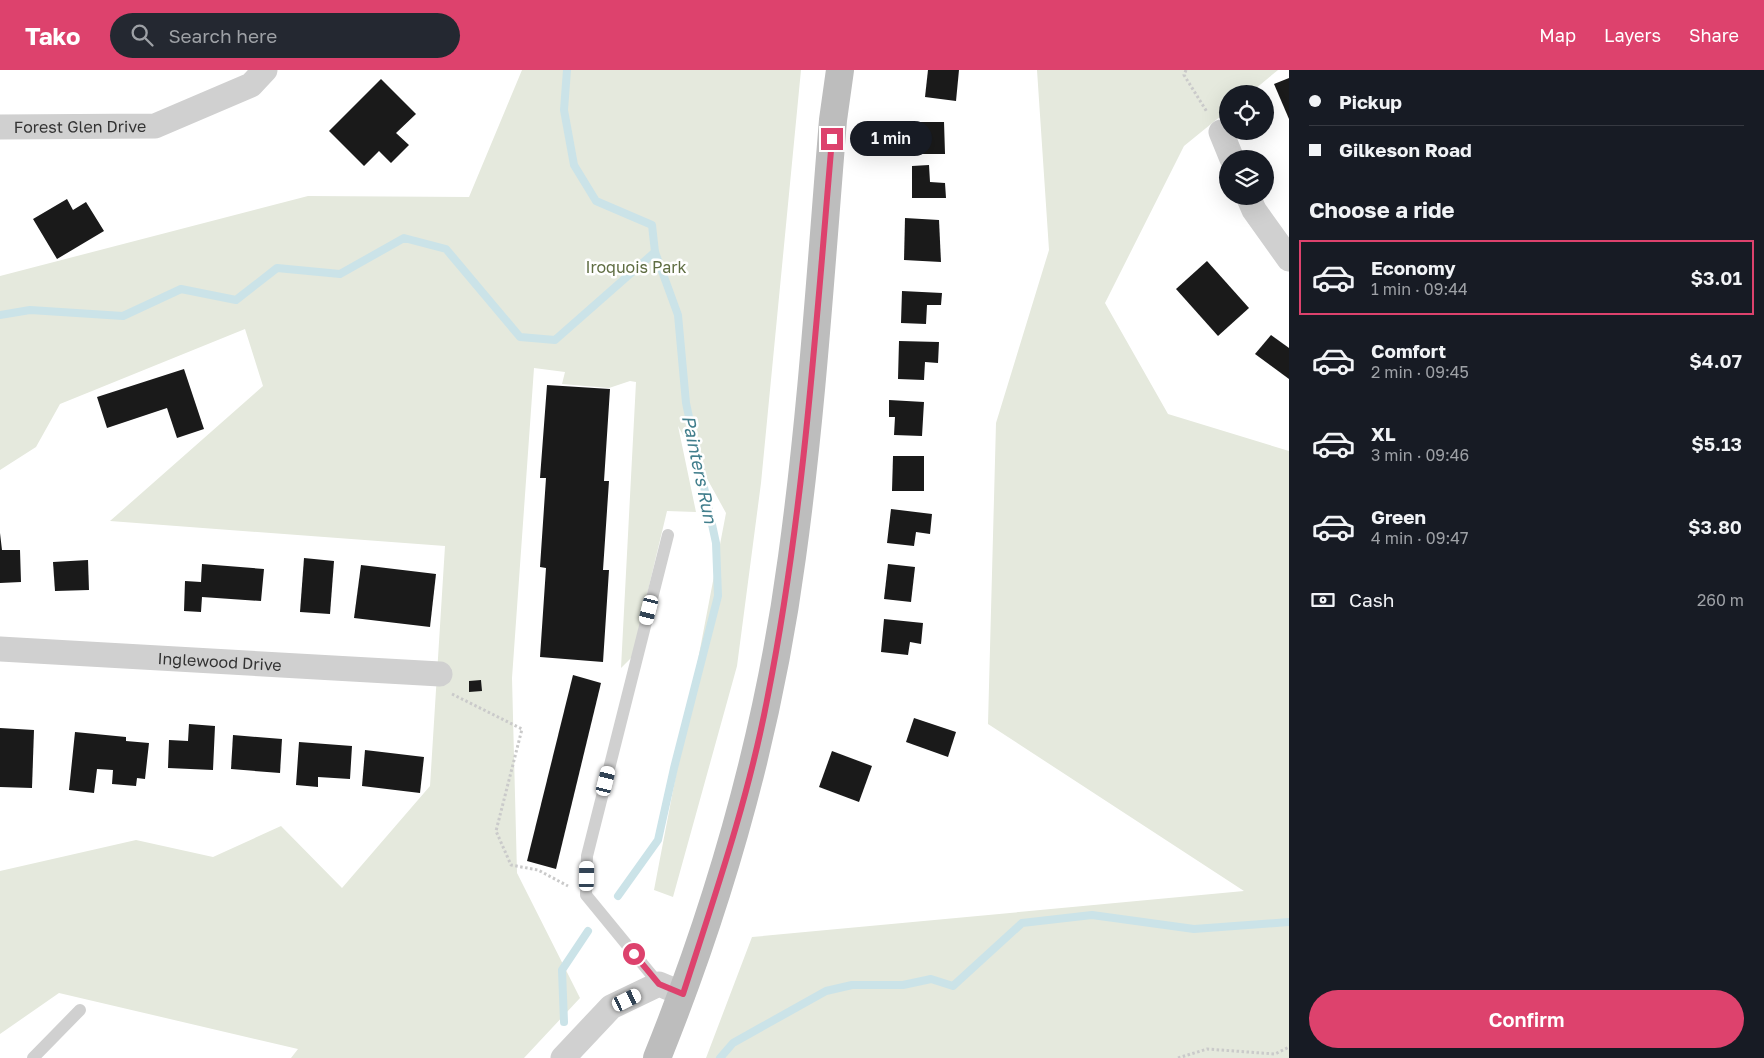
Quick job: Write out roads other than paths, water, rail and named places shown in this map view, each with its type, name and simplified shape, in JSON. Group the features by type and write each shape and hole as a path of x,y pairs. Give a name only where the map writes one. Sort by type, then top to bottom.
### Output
{"street":[{"name":"Forest Glen Drive","path":"0,126 155,126 251,85 265,70"},
{"path":"657,1058 671,989 734,842 768,697 792,559 804,460 833,120 840,70"},
{"path":"1252,205 1289,259"},
{"name":"Inglewood Drive","path":"0,649 444,683"},
{"path":"563,1058 611,1008 671,989"}],"lane":[{"path":"668,535 587,856 586,895 671,989"},
{"path":"33,1058 80,1010"}],"waterway":[{"name":"Painters Run","path":"567,70 564,110 574,165 596,201 652,225 655,252 678,315 686,403 716,543 718,596 674,768 658,840 618,896"},
{"path":"0,315 30,310 123,316 181,289 236,300 277,268 340,274 404,238 446,249 520,337 555,340 655,252"},
{"path":"720,1058 733,1043 826,991 852,985 903,985 931,979 953,986 1022,923 1092,915 1194,929 1289,922"},
{"name":"Painters Run","path":"564,1022 562,970 588,931"}],"park label":[{"name":"Iroquois Park","path":"636,267"}]}
